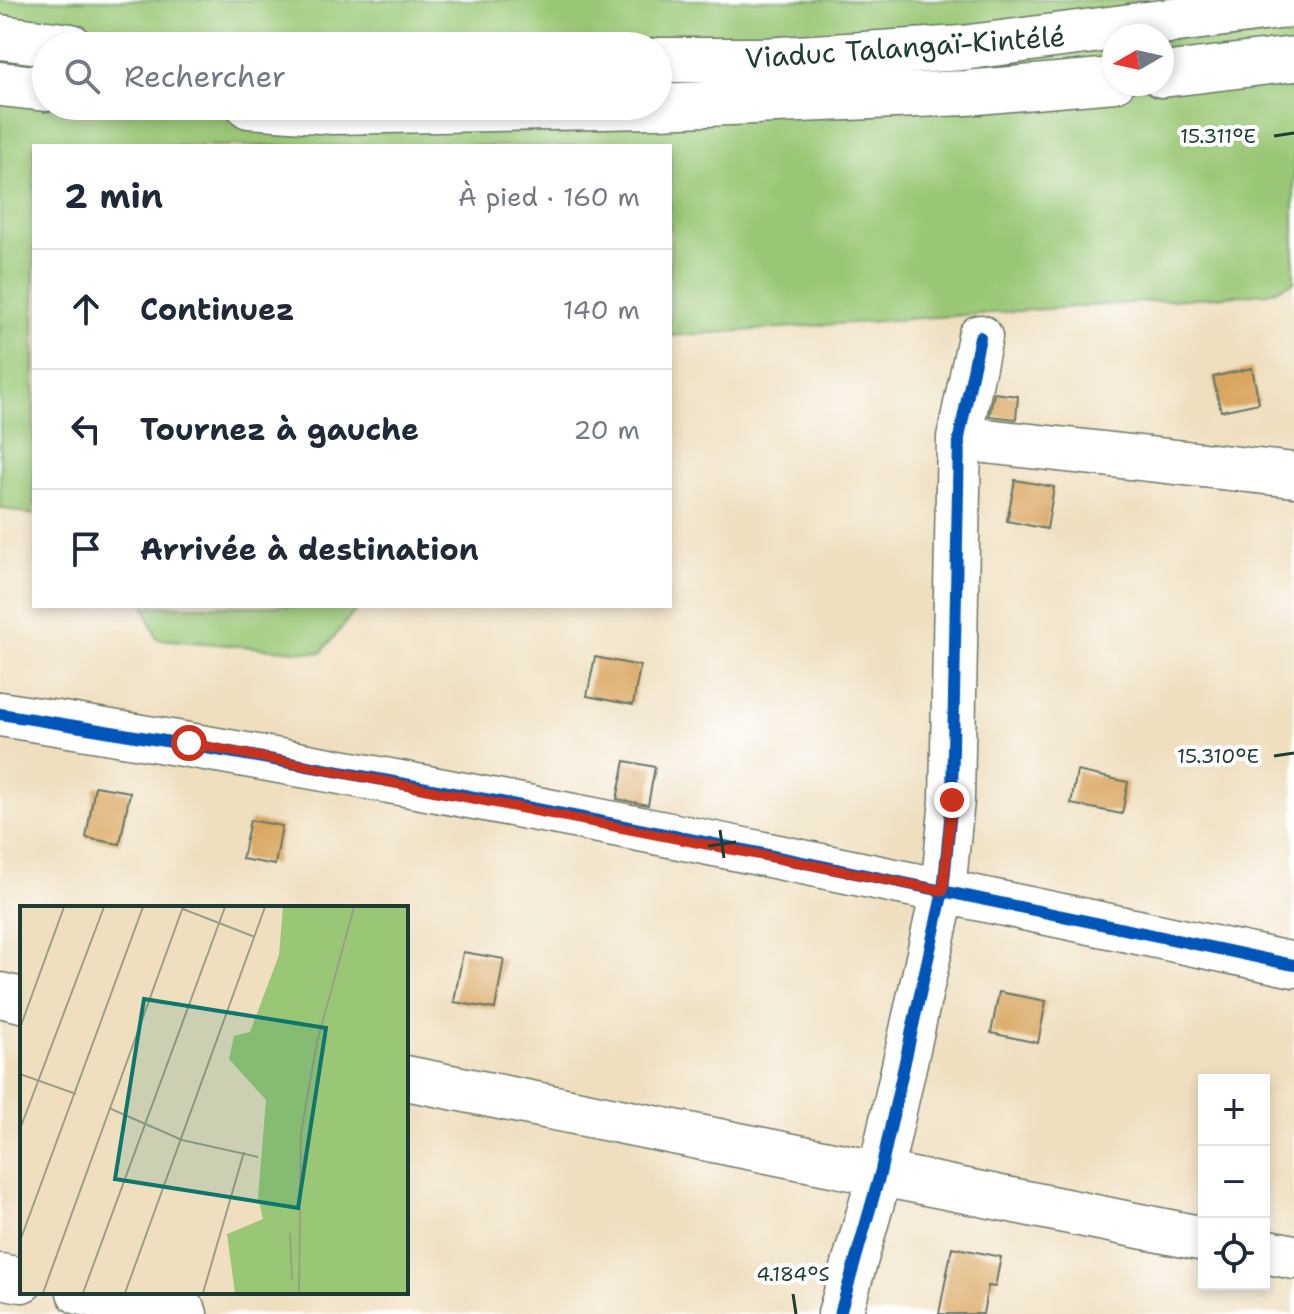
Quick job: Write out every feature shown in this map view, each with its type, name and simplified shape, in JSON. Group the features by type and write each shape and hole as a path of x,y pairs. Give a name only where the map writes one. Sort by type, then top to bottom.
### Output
{"main road":[{"name":"Viaduc Talangaï-Kintélé","path":"672,60 764,60 962,48 1294,5"},
{"path":"0,37 32,41"},
{"path":"1174,74 1294,59"},
{"name":"Viaduc Talangaï-Kintélé","path":"672,105 966,93 1102,81"},
{"path":"0,84 32,87"},
{"path":"840,1314 880,1174 943,891 952,800 959,438 980,337"},
{"path":"959,438 1294,475"},
{"path":"0,714 204,746 943,891 1294,965"},
{"path":"0,995 20,1000"},
{"path":"408,1078 1198,1238"},
{"path":"1270,1252 1294,1257"},
{"path":"0,1276 20,1280"},
{"path":"89,1294 185,1314"}],"green space":[{"path":"0,0 1294,0 1294,282 1268,293 672,336 672,144 32,144 32,515 0,508"},
{"path":"145,608 357,608 321,653 157,639"}],"building":[{"path":"1252,368 1259,403 1221,411 1213,377"},
{"path":"994,393 1018,396 1016,419 989,416"},
{"path":"1015,480 1054,487 1047,529 1007,521"},
{"path":"595,657 640,666 633,705 587,696"},
{"path":"625,761 655,767 648,805 617,799"},
{"path":"1077,771 1128,782 1122,814 1071,804"},
{"path":"95,786 130,792 120,844 86,838"},
{"path":"250,820 282,826 275,865 242,859"},
{"path":"463,952 504,959 495,1009 454,1002"},
{"path":"999,992 1046,1001 1038,1043 991,1033"},
{"path":"952,1247 1001,1257 995,1287 988,1286 983,1314 939,1314"}],"cycle path":[{"path":"840,1314 880,1174 943,891 952,800 959,438 980,337"},
{"path":"0,714 487,799 1294,965"}],"route":[{"path":"189,743 943,891 952,800"}]}
